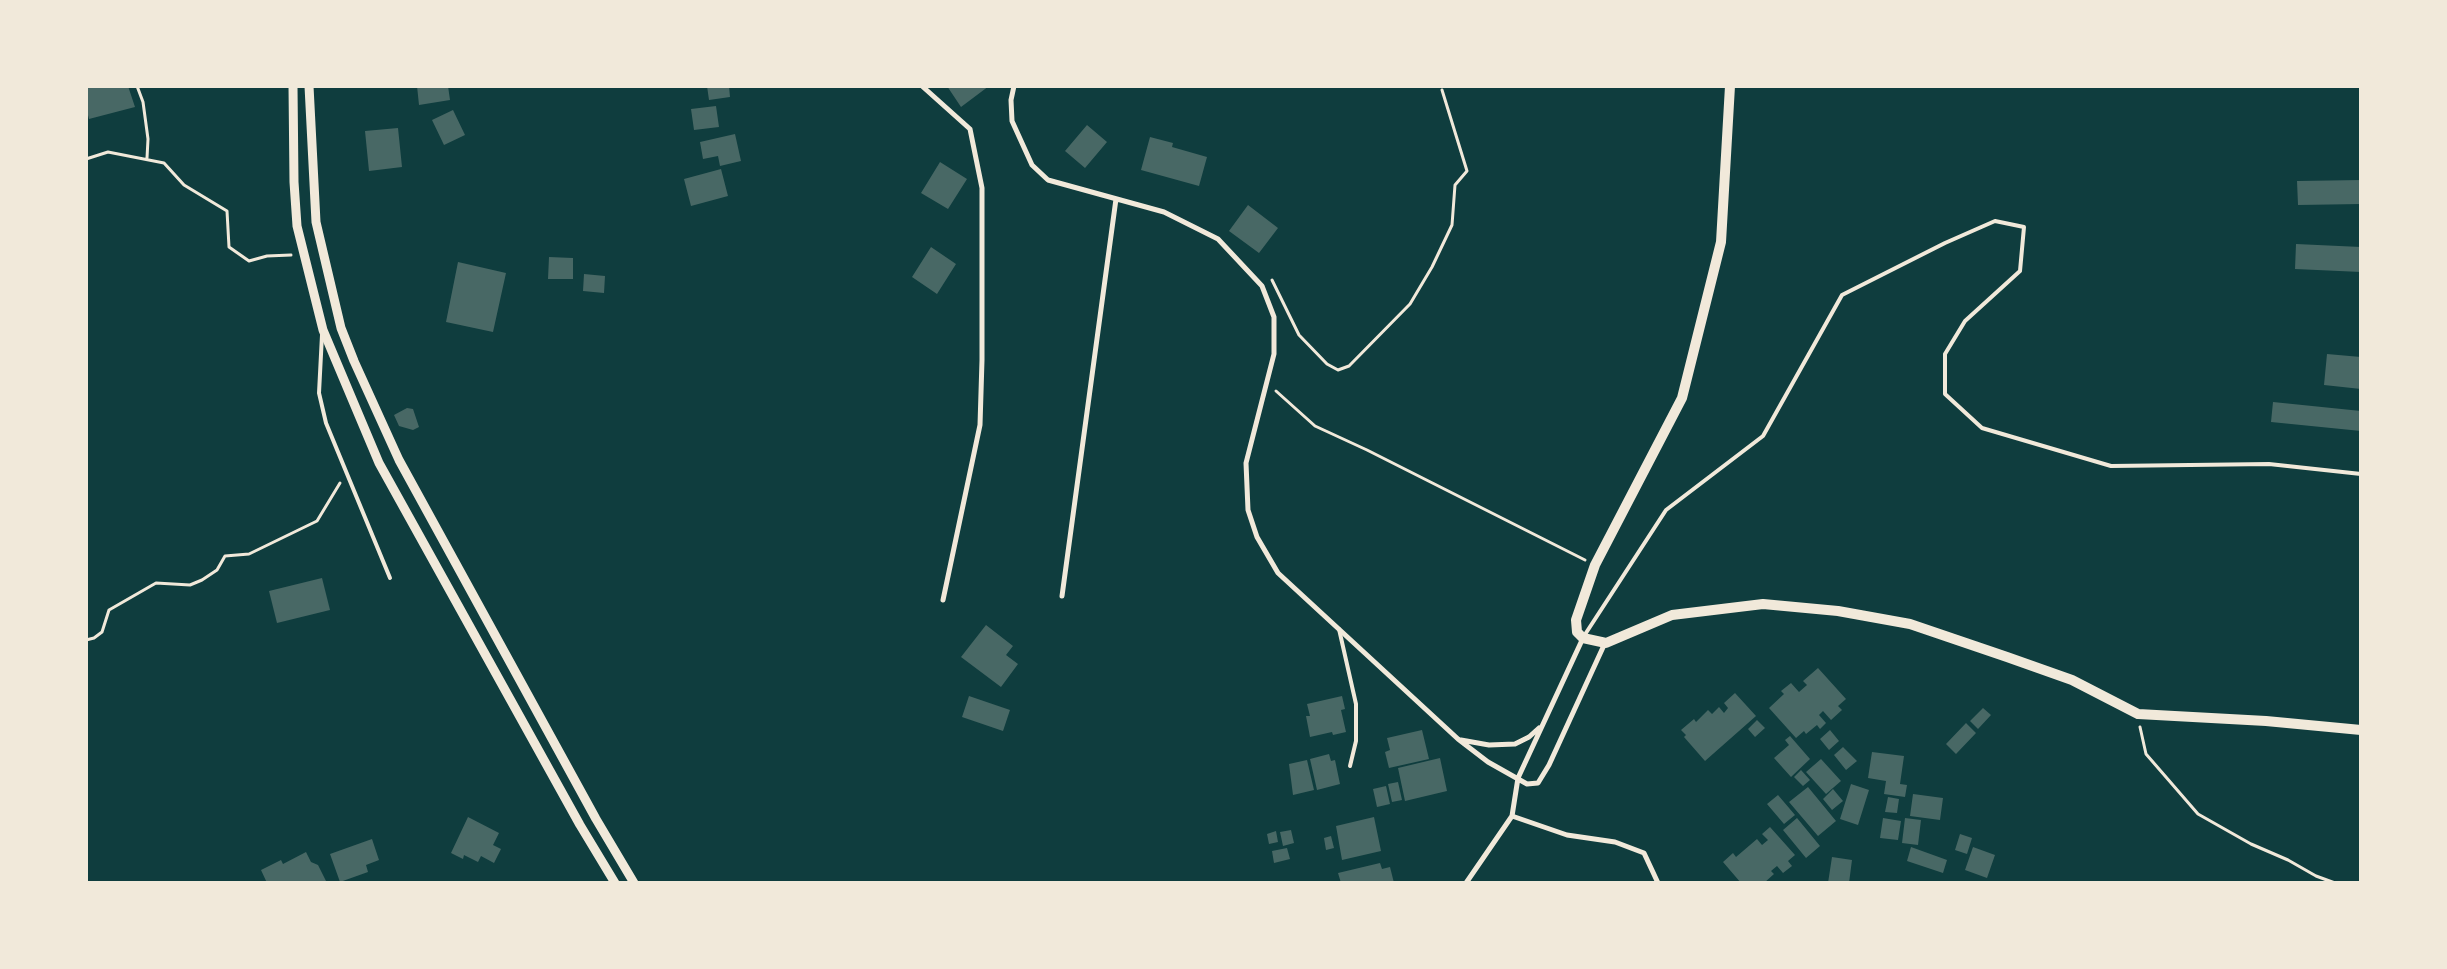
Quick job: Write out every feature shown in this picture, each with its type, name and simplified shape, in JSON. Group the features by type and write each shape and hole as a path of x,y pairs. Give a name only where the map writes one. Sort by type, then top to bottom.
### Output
{"main road":[{"path":"1730,86 1721,242 1682,398 1595,565 1576,620 1577,632 1582,638 1606,643 1672,615 1764,604 1838,611 1910,624 2007,657 2072,680 2138,714 2266,721 2361,730"}],"street":[{"path":"293,86 294,190 297,226 323,330 379,463 580,825 615,883"},
{"path":"309,86 316,222 344,336 399,460 591,810 634,883"},
{"path":"922,86 970,129 982,188 980,424 943,600"},
{"path":"1014,86 1011,100 1012,121 1032,165 1048,180 1164,212 1218,239 1262,286 1274,317 1274,354 1246,463 1248,510 1257,537 1278,573 1458,739 1488,762 1528,784 1538,782 1549,765 1606,643"},
{"path":"1062,596 1116,199"},
{"path":"1466,883 1512,816 1518,778 1582,638"},
{"path":"1458,739 1488,745 1515,744 1529,737 1542,725"},
{"path":"1512,816 1567,835 1615,842 1644,853 1658,883"}],"lane":[{"path":"1582,638 1666,510 1763,436 1842,295 1944,243 1995,221 2024,227 2020,271 1965,321 1945,354 1945,394 1982,428 2111,466 2269,464 2361,474"},
{"path":"323,330 319,393 326,423 390,578"},
{"path":"1339,629 1356,704 1356,741 1350,766"}],"path":[{"path":"137,86 143,102 148,139 147,158"},
{"path":"1269,277 1275,282 1299,335 1327,364 1338,370 1349,366 1410,304 1432,267 1452,225 1455,185 1467,171 1442,90"},
{"path":"86,159 108,152 147,158 164,163 184,185 227,210 229,247 249,261 267,256 304,255"},
{"path":"1274,389 1315,426 1367,450 1595,565"},
{"path":"86,640 94,638 102,632 109,610 156,583 190,585 217,570 224,556 249,554 317,521 346,471"},
{"path":"2138,714 2146,754 2198,814 2251,844 2288,860 2316,876 2335,883"}],"building":[{"path":"86,86 128,86 135,107 89,119 86,107"},
{"path":"417,86 448,86 450,100 419,105"},
{"path":"707,86 729,86 730,97 709,100"},
{"path":"947,86 989,86 961,107"},
{"path":"716,106 719,127 694,130 691,109"},
{"path":"453,110 465,135 444,145 432,120"},
{"path":"1087,125 1107,142 1085,168 1065,151"},
{"path":"398,128 402,167 369,171 365,131"},
{"path":"735,134 741,161 720,166 718,156 703,159 700,142"},
{"path":"1150,137 1173,143 1172,147 1207,157 1199,186 1141,170"},
{"path":"940,162 967,179 948,209 921,193"},
{"path":"721,169 728,196 691,206 684,179"},
{"path":"2361,180 2361,204 2298,205 2297,181"},
{"path":"1248,205 1278,228 1259,253 1229,231"},
{"path":"2296,244 2361,247 2361,272 2295,269"},
{"path":"931,247 956,264 937,294 912,277"},
{"path":"549,257 573,258 573,279 548,279"},
{"path":"458,262 506,273 493,332 446,322"},
{"path":"584,274 605,276 604,293 583,291"},
{"path":"2327,354 2361,357 2361,389 2324,385"},
{"path":"2273,402 2361,411 2361,431 2271,422"},
{"path":"407,408 413,409 419,427 413,430 399,426 394,415"},
{"path":"322,578 330,610 277,623 269,591"},
{"path":"986,625 1013,646 1006,655 1018,664 1001,687 961,657"},
{"path":"1818,668 1846,699 1838,706 1842,710 1831,720 1823,711 1819,715 1826,723 1820,729 1817,725 1806,734 1804,731 1796,738 1769,708 1784,694 1781,691 1791,683 1799,692 1807,685 1803,681"},
{"path":"1735,693 1756,716 1705,761 1684,737 1686,735 1681,730 1694,719 1696,722 1708,710 1712,714 1719,707 1724,713 1728,708 1724,703"},
{"path":"969,696 1010,710 1003,731 962,717"},
{"path":"1342,696 1345,709 1341,710 1346,732 1333,735 1332,732 1310,737 1306,716 1310,716 1307,704"},
{"path":"1983,708 1991,715 1978,729 1970,721"},
{"path":"1757,720 1765,728 1755,737 1748,729"},
{"path":"1966,723 1976,733 1956,754 1946,744"},
{"path":"1422,730 1429,759 1389,768 1385,752 1390,750 1387,738"},
{"path":"1830,730 1839,741 1829,750 1820,739"},
{"path":"1790,736 1810,759 1791,777 1774,758 1789,745 1785,740"},
{"path":"1843,747 1857,761 1846,770 1834,755"},
{"path":"1872,752 1904,756 1900,784 1907,785 1905,797 1884,794 1886,781 1868,778"},
{"path":"1329,754 1331,761 1335,760 1340,784 1317,790 1310,759"},
{"path":"1440,758 1447,791 1405,801 1398,768"},
{"path":"1821,759 1841,781 1826,794 1806,772"},
{"path":"1307,760 1314,790 1293,795 1289,764"},
{"path":"1801,770 1810,780 1803,786 1794,777"},
{"path":"1398,782 1402,800 1392,802 1388,784"},
{"path":"1851,784 1869,790 1858,825 1840,819"},
{"path":"1386,786 1390,804 1377,807 1373,789"},
{"path":"1808,787 1836,821 1818,836 1789,802"},
{"path":"1833,789 1843,801 1832,810 1823,799"},
{"path":"1913,794 1943,798 1940,820 1910,816"},
{"path":"1778,795 1795,815 1784,824 1767,804"},
{"path":"1888,797 1899,799 1897,813 1885,812"},
{"path":"468,817 499,833 493,845 501,849 494,863 481,856 478,862 464,855 463,859 451,853"},
{"path":"1374,817 1381,851 1342,860 1336,826"},
{"path":"1797,818 1820,846 1806,858 1783,830"},
{"path":"1883,818 1901,821 1898,840 1880,838"},
{"path":"1905,818 1921,820 1918,845 1902,843"},
{"path":"1770,827 1795,855 1788,861 1792,866 1783,873 1777,866 1771,871 1774,874 1764,883 1741,883 1723,862 1733,853 1736,857 1757,839 1762,845 1768,840 1762,834"},
{"path":"1291,830 1294,843 1283,846 1280,832"},
{"path":"1276,831 1278,842 1269,844 1267,834"},
{"path":"1960,834 1972,838 1967,854 1955,850"},
{"path":"1331,836 1334,848 1326,850 1324,838"},
{"path":"372,839 379,860 366,865 368,872 340,882 330,854"},
{"path":"1911,847 1947,860 1943,873 1907,861"},
{"path":"1973,847 1995,855 1987,878 1965,870"},
{"path":"1287,848 1290,859 1274,863 1272,851"},
{"path":"306,852 311,862 318,865 327,883 267,883 261,870 281,860 283,864"},
{"path":"1832,857 1852,860 1849,883 1828,883"},
{"path":"1380,863 1382,869 1390,867 1394,883 1341,883 1338,873"}]}
